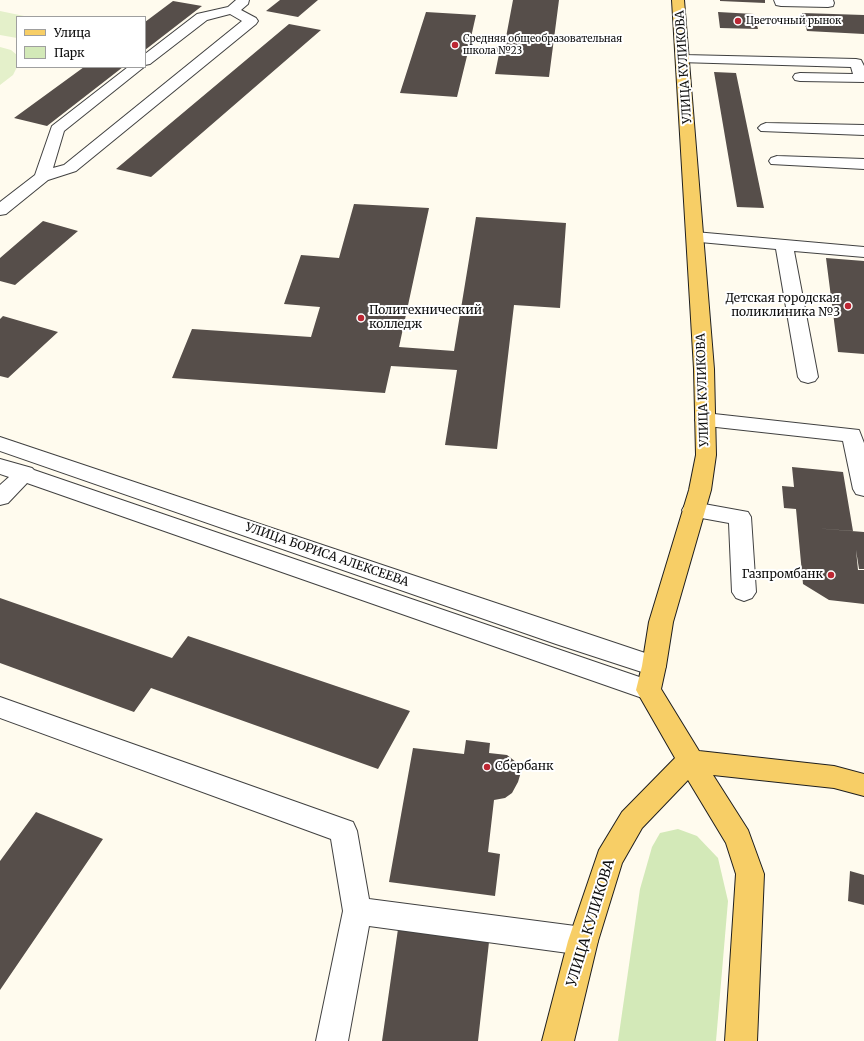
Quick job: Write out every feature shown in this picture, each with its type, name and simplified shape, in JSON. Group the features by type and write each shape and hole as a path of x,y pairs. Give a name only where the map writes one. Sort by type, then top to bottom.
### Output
{"main road":[{"name":"УЛИЦА КУЛИКОВА","path":"648,690 654,666 661,622 700,490 706,455 704,369 684,59 678,0"},
{"path":"648,690 738,838 750,874 741,1041"},
{"name":"УЛИЦА КУЛИКОВА","path":"558,1041 583,941 609,860 632,820 690,761"},
{"path":"690,761 834,778 864,786"}],"street":[{"path":"146,60 202,17 232,10 244,0"},
{"path":"780,0 781,2 828,3 828,0"},
{"path":"0,210 42,177 70,168 251,21 232,10"},
{"path":"684,59 856,63 862,78 800,76"},
{"path":"42,177 57,129 136,68"},
{"path":"766,128 864,130"},
{"path":"777,161 864,164"},
{"path":"695,237 864,252"},
{"path":"784,245 808,377"},
{"path":"705,420 852,435 864,489"},
{"name":"УЛИЦА БОРИСА АЛЕКСЕЕВА","path":"0,444 654,666"},
{"path":"0,466 25,473 648,690"},
{"path":"0,498 25,473"},
{"path":"694,510 740,517 744,592"},
{"path":"339,583 350,563"},
{"path":"0,707 343,831 357,912 332,1041"},
{"path":"357,912 583,941"}],"green space":[{"path":"0,11 24,16 16,16 16,38 0,35"},
{"path":"0,47 11,50 16,54 16,68 13,75 0,85"},
{"path":"678,829 697,836 718,858 728,901 716,1041 618,1041 640,889 652,847 660,833"}],"building":[{"path":"280,0 318,0 298,17 266,11"},
{"path":"513,0 559,0 549,77 495,74 499,54 468,52 457,97 400,93 426,12 476,15 469,46 504,48"},
{"path":"765,0 765,3 720,1"},
{"path":"173,1 202,6 146,49 146,21"},
{"name":"Цветочный рынок","path":"718,12 754,14 758,29 720,28"},
{"path":"802,13 864,15 864,34 807,31"},
{"path":"289,24 321,30 151,177 116,169"},
{"path":"83,68 122,68 47,126 14,118"},
{"path":"714,72 736,73 764,208 737,207"},
{"name":"Политехнический колледж","path":"354,204 429,208 399,347 454,351 476,217 566,223 560,308 514,305 497,449 445,445 457,370 391,366 385,393 172,378 192,329 311,337 320,307 284,304 301,255 339,258"},
{"path":"43,221 78,231 15,285 0,281 0,258"},
{"name":"Детская городская поликлиника №3","path":"826,258 864,261 864,354 838,352"},
{"path":"3,316 58,332 8,378 0,376 0,319"},
{"path":"792,467 843,472 853,531 813,528 864,532 864,569 859,569 856,550 858,570 864,570 864,604 829,600 803,584 796,509 784,508 782,486 794,487"},
{"path":"0,598 172,658 188,636 410,711 378,769 151,688 134,712 0,663"},
{"path":"466,740 490,743 489,753 507,755 516,762 521,772 512,793 505,798 494,800 488,852 500,854 495,896 389,882 413,748 464,754"},
{"path":"36,812 103,839 0,990 0,861"},
{"path":"850,871 864,875 864,905 848,901"},
{"path":"399,922 490,933 478,1041 382,1041"}],"place":[{"name":"Цветочный рынок","path":"738,21"},
{"name":"Средняя общеобразовательная школа №23","path":"455,45"},
{"name":"Детская городская поликлиника №3","path":"848,306"},
{"name":"Политехнический колледж","path":"361,318"},
{"name":"Газпромбанк","path":"831,575"},
{"name":"Сбербанк","path":"487,767"}]}
